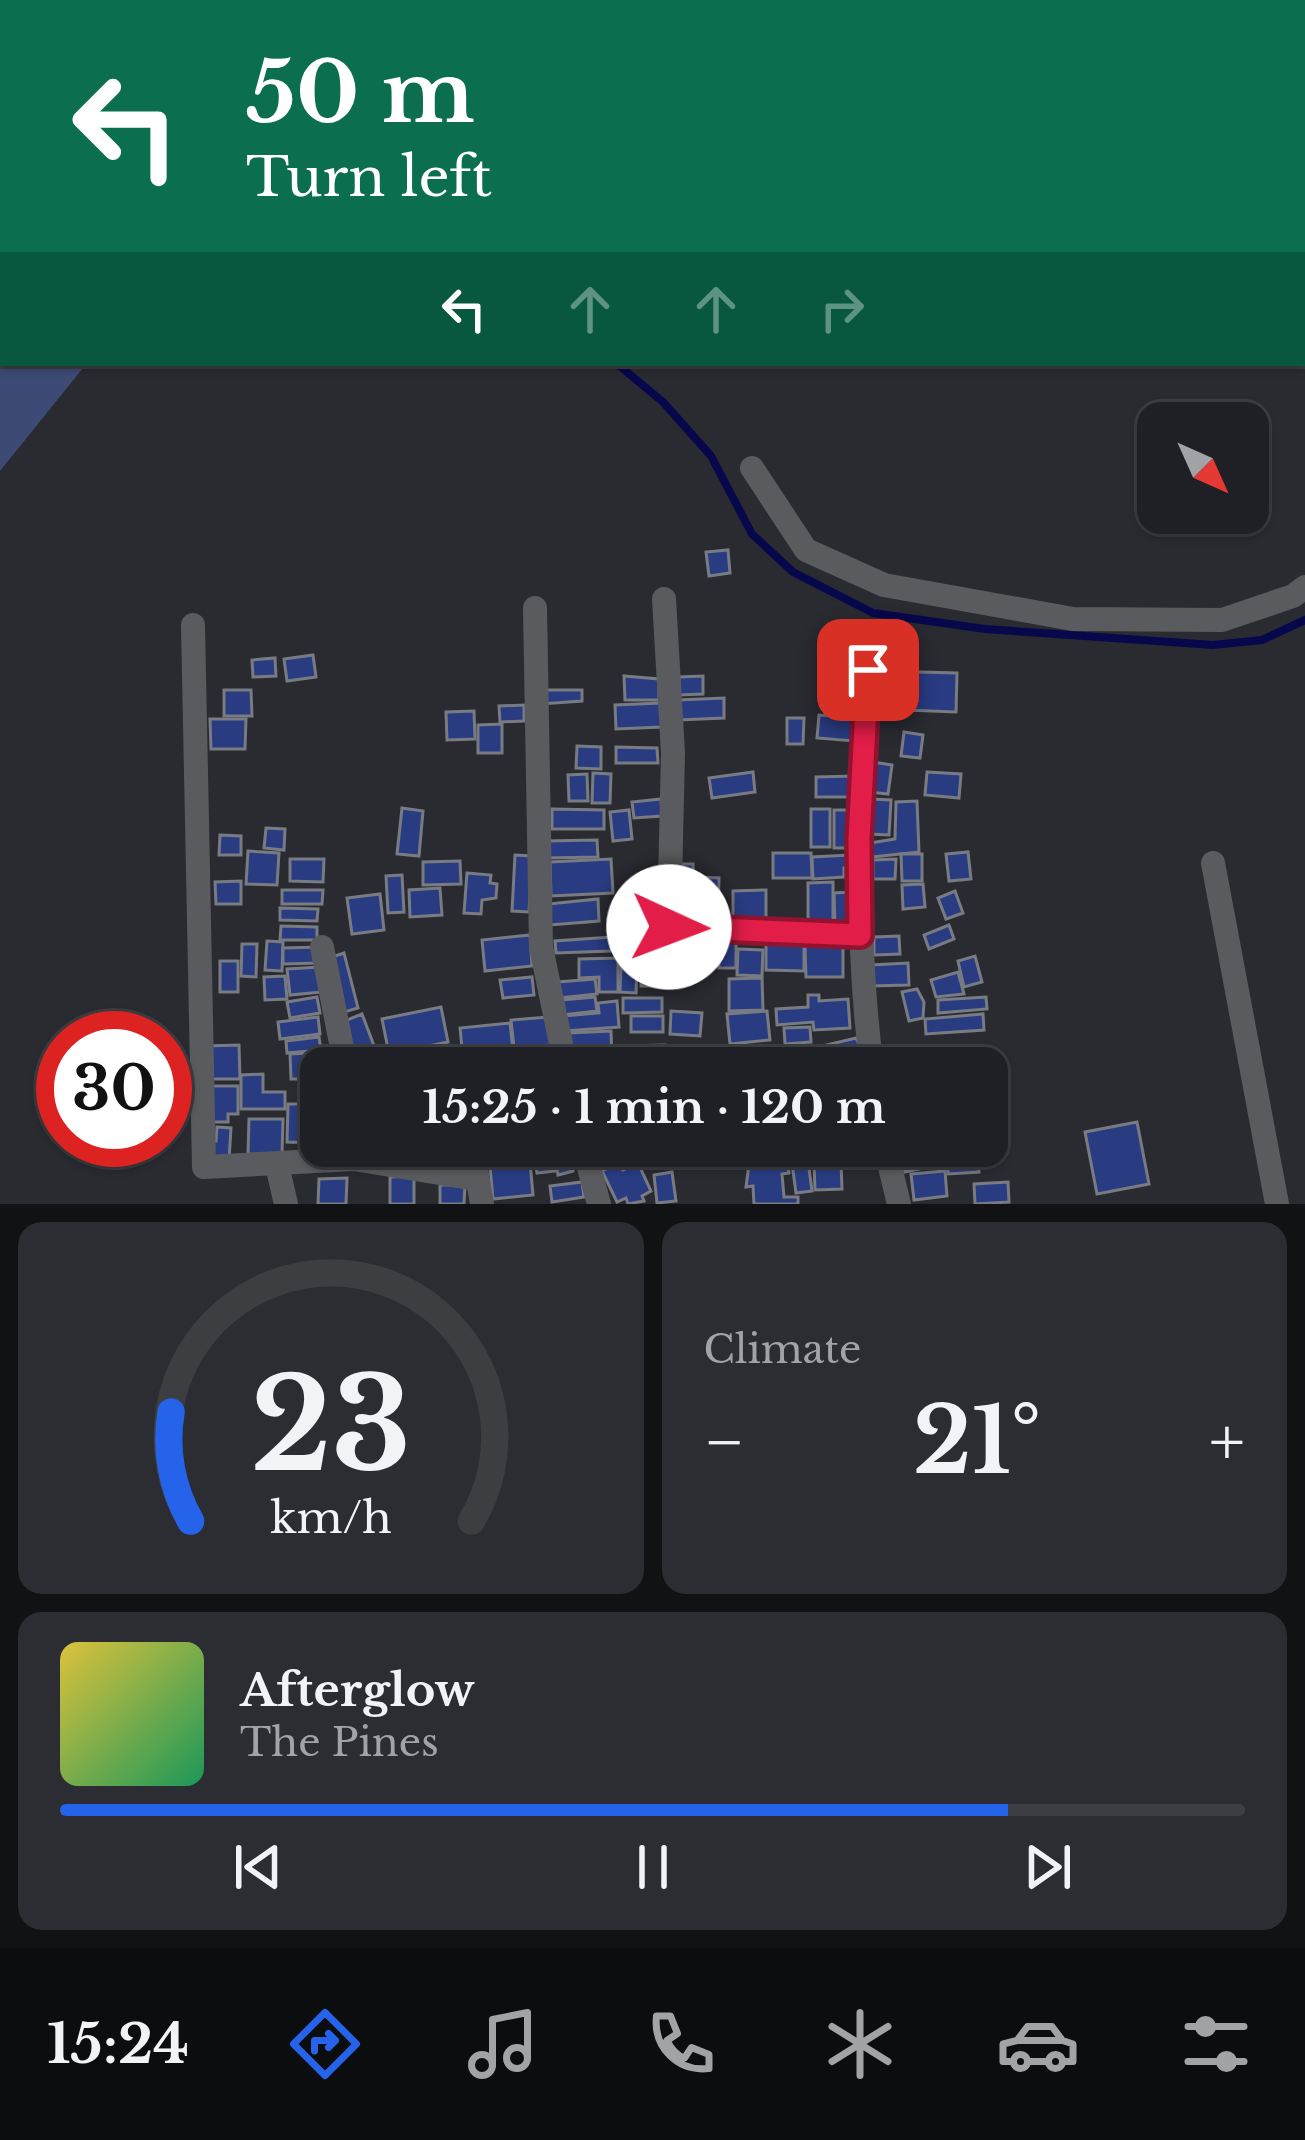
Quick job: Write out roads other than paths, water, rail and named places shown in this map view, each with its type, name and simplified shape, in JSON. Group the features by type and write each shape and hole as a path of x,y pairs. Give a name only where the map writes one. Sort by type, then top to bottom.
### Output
{"street":[{"path":"752,468 806,550 884,585 1073,619 1201,620 1222,620 1293,596 1305,587"},
{"path":"664,598 673,753 669,927 860,935"},
{"path":"535,608 541,947 562,1047"},
{"path":"193,625 204,1167 300,1161"},
{"path":"868,670 859,839 860,935 870,1047"},
{"path":"1213,863 1277,1204"},
{"path":"322,947 342,1047"},
{"path":"277,1165 286,1204"},
{"path":"402,1167 479,1191"},
{"path":"589,1167 599,1204"},
{"path":"890,1167 899,1204"}],"waterway":[{"path":"620,366 663,402 711,456 752,534 793,572 873,613 985,629 1213,645 1262,640 1305,620"}]}
